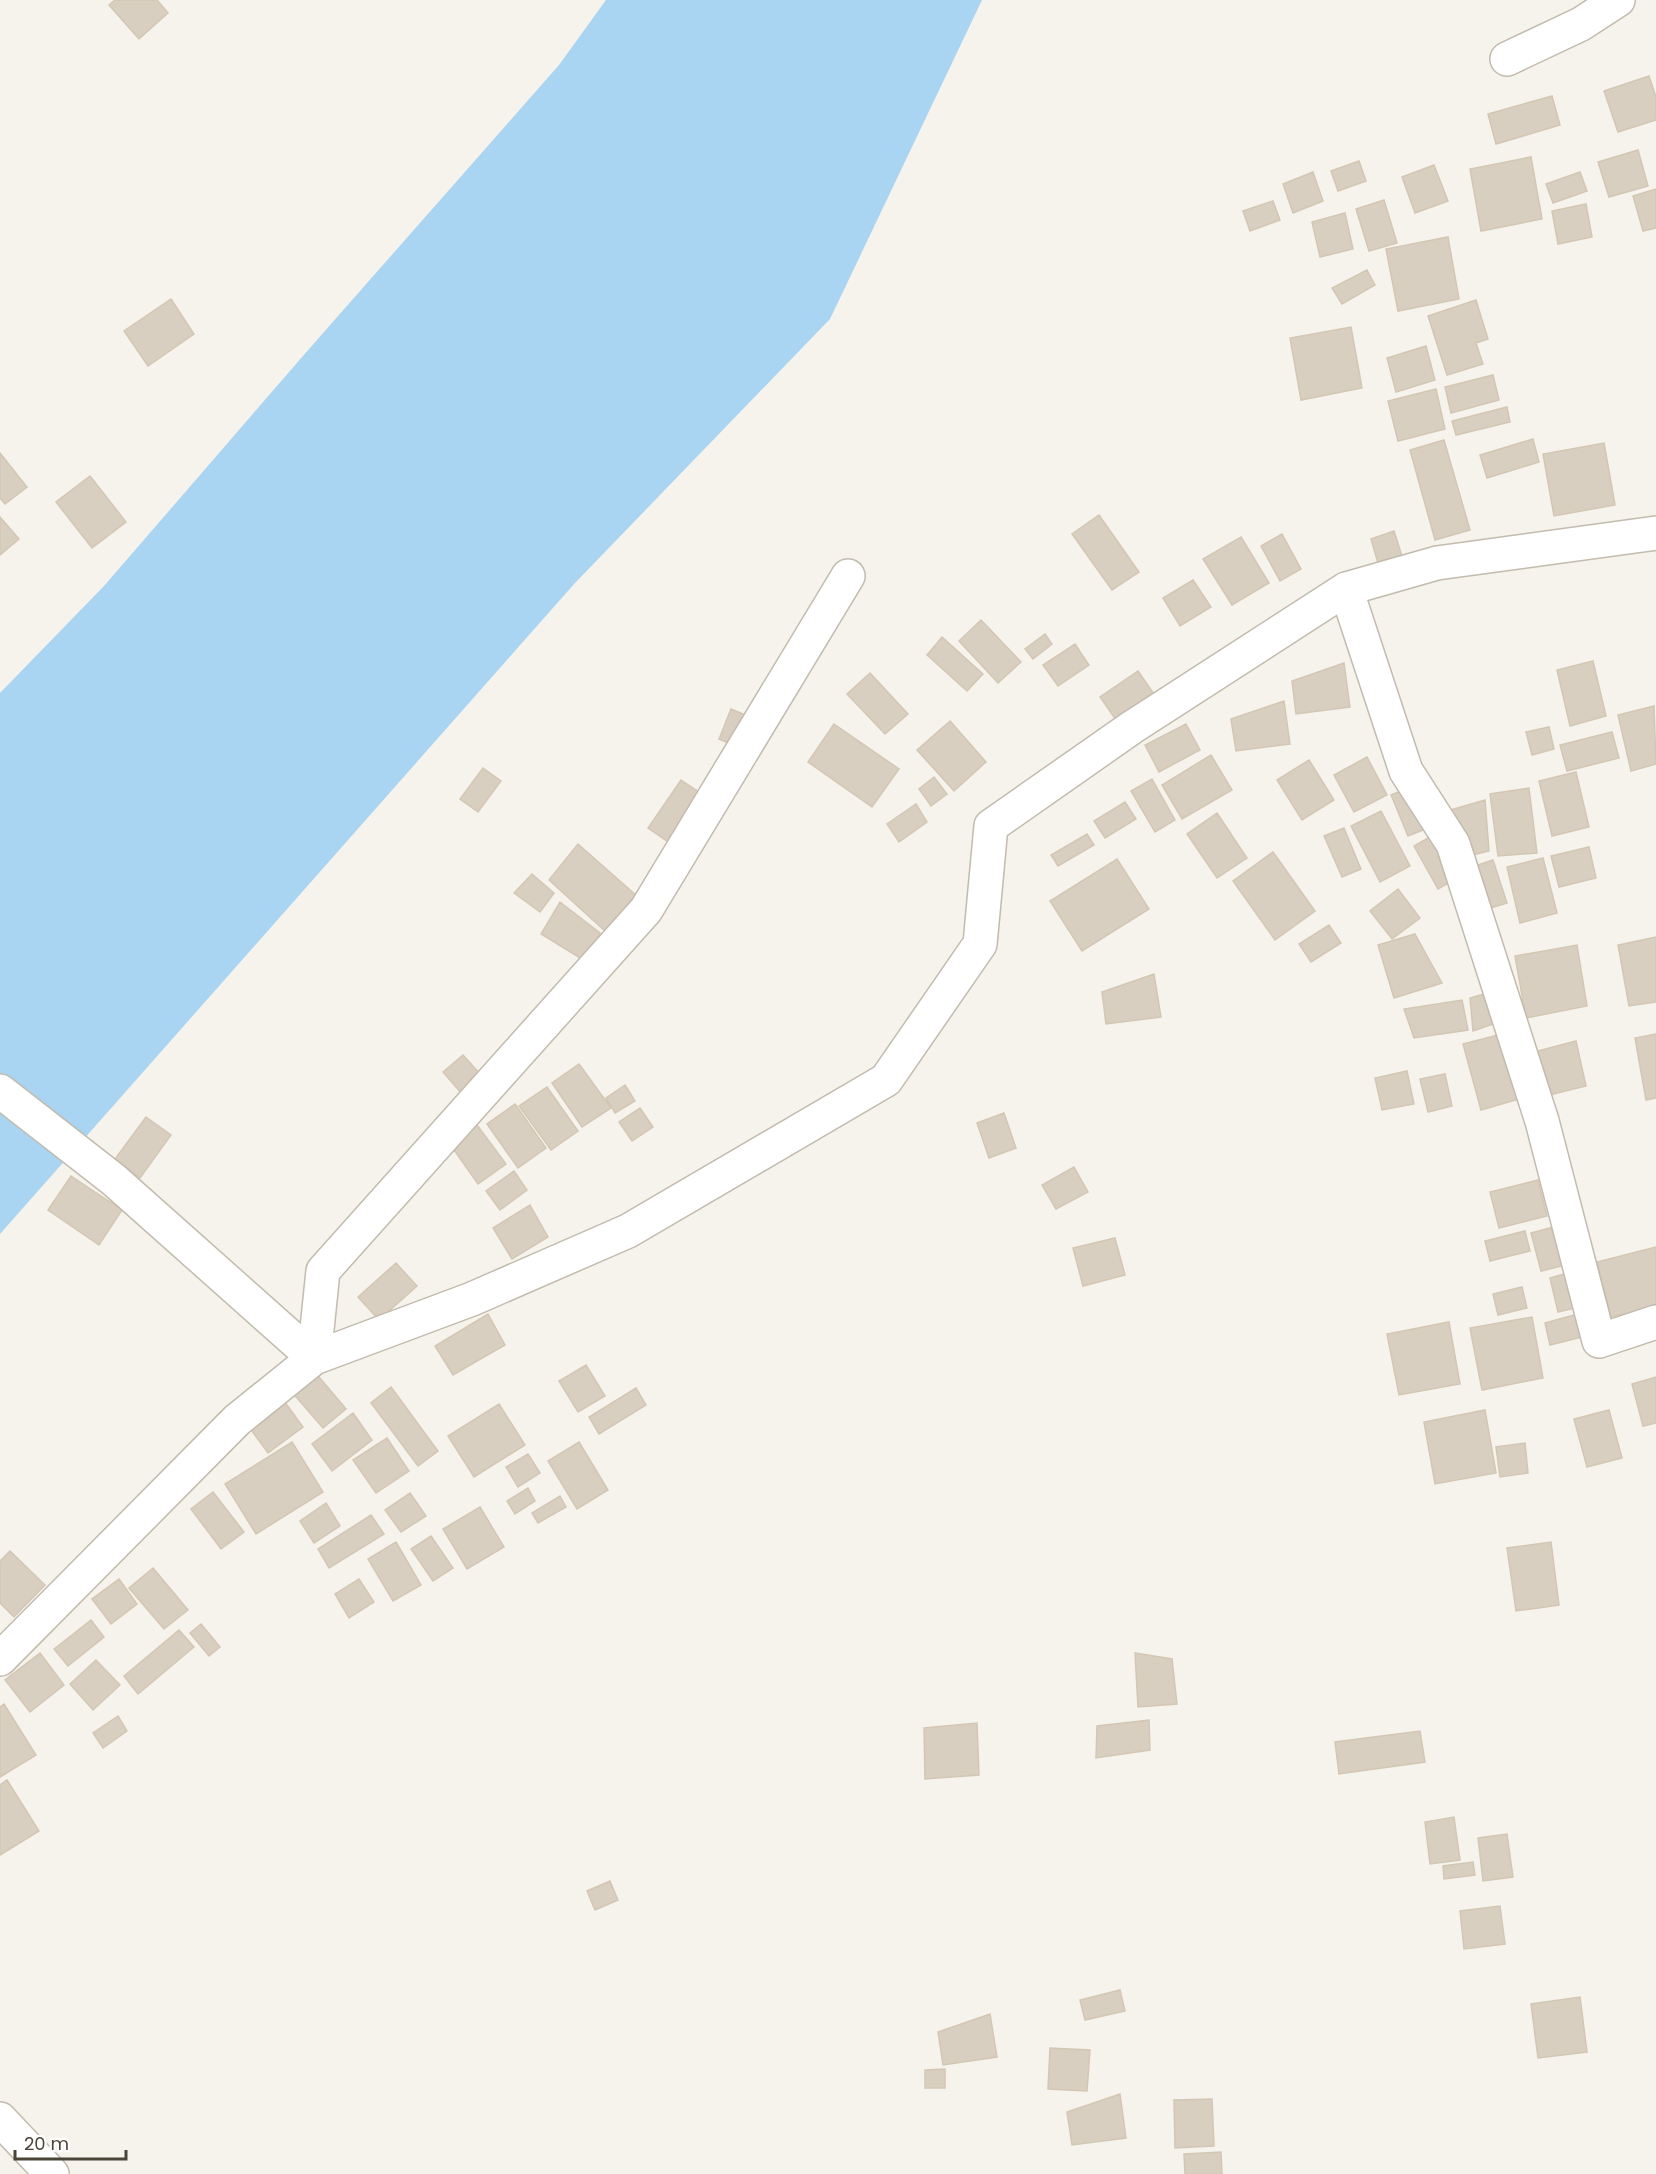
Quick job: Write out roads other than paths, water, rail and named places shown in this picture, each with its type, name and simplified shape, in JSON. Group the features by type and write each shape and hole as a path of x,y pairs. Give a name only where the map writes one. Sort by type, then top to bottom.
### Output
{"street":[{"path":"1507,59 1581,24 1618,0"},
{"path":"0,1659 237,1420 314,1358 472,1299 628,1231 886,1080 980,944 991,826 1131,728 1346,589 1437,562 1656,533"},
{"path":"314,1358 323,1271 646,910 848,576"},
{"path":"1346,589 1406,771 1453,844 1542,1121 1599,1341 1656,1322"},
{"path":"0,1091 114,1180 314,1358"},
{"path":"0,2119 52,2174"}],"water":[{"path":"606,0 982,0 830,319 575,583 0,1234 0,693 104,586 559,65"}]}
